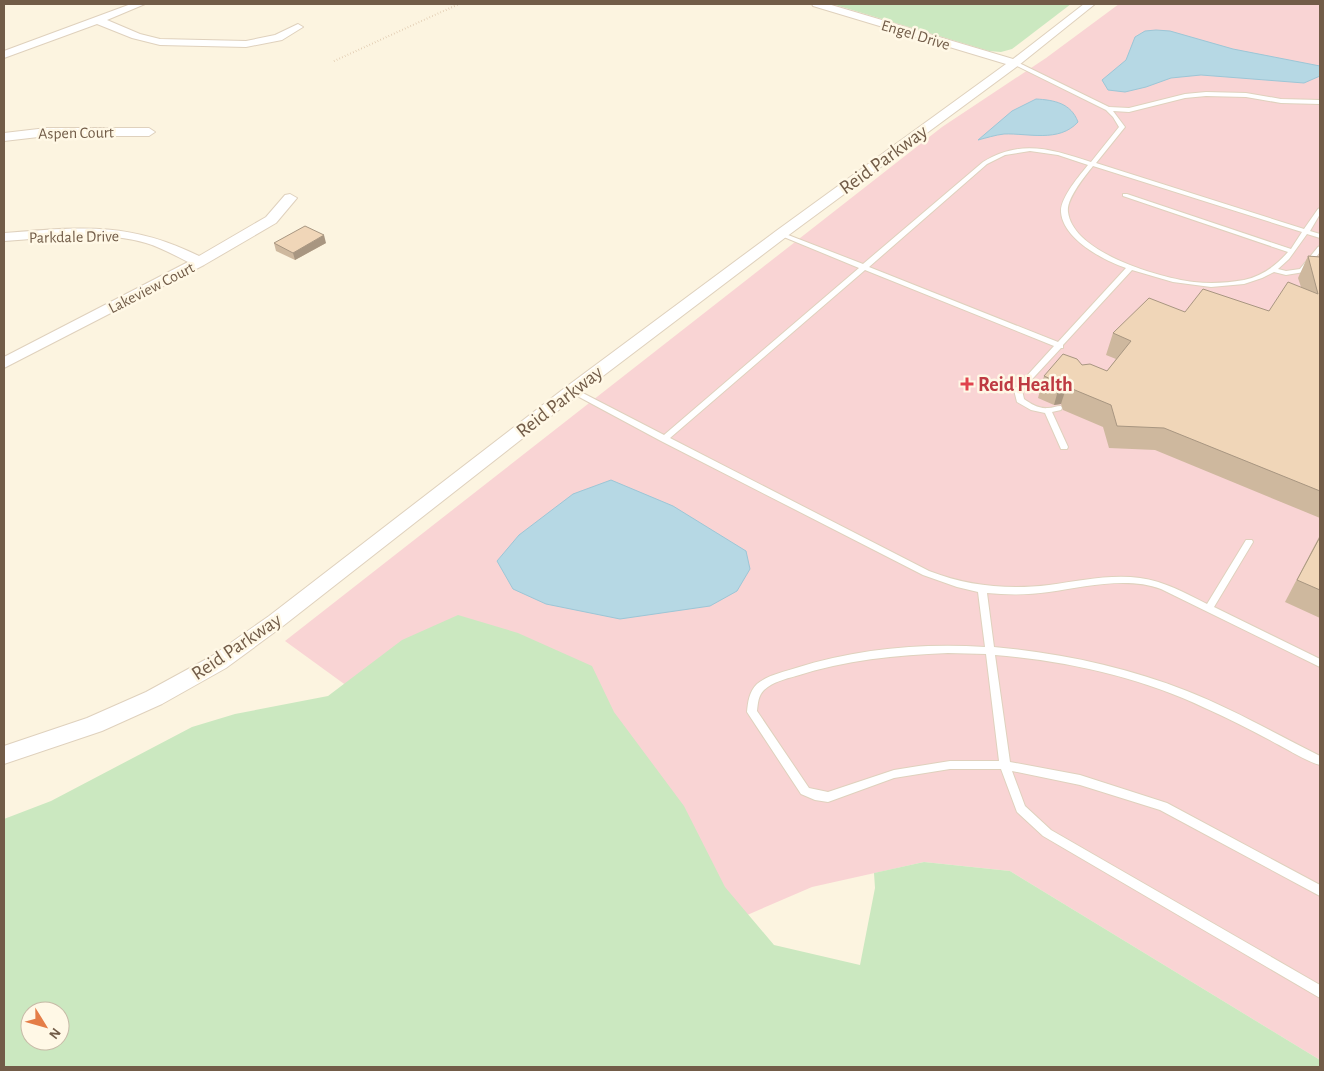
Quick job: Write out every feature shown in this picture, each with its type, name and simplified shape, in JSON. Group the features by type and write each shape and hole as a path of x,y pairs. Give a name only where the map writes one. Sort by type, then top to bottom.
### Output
{"street":[{"path":"4,55 140,4"},
{"name":"Engel Drive","path":"817,4 1015,63"},
{"name":"Reid Parkway","path":"4,755 94,725 154,698 219,662 283,615 572,391 781,234 1015,63 1090,4"},
{"path":"98,20 144,39 169,43 246,44 278,38 298,27"},
{"name":"Aspen Court","path":"4,137 47,132 149,132"},
{"name":"Lakeview Court","path":"4,363 199,262 271,220 290,198"},
{"name":"Parkdale Drive","path":"4,237 81,232 127,235 166,246 199,262"}],"lane":[{"path":"1015,63 1108,109 1122,127 1069,194 1064,210 1068,227 1087,246 1109,259 1130,268 1174,280 1210,285 1240,283 1273,270 1291,252 1320,210"},
{"path":"1108,109 1129,110 1185,96 1206,94 1246,95 1281,101 1320,102"},
{"path":"664,439 995,156 1008,151 1041,149 1094,163 1320,236"},
{"path":"1124,196 1291,252"},
{"path":"781,234 1060,346"},
{"path":"1273,270 1286,273 1302,271 1320,248"},
{"path":"1058,408 1048,412 1031,408 1020,400 1018,390 1054,358 1060,346 1130,268"},
{"path":"572,391 926,573 954,585 982,590 1013,592 1107,581 1132,581 1156,584 1320,663"},
{"path":"1048,412 1064,446"},
{"path":"1209,608 1249,542"},
{"path":"982,590 1005,765 1021,809 1047,833 1320,992"},
{"path":"1320,761 1190,696 1118,672 1048,656 991,650 910,650 831,660 769,682 758,689 752,700 752,712 805,790 815,795 828,797 894,774 950,764 1005,765 1080,780 1163,806 1320,892"}],"path":[{"path":"334,61 459,4"}],"shaded area":[{"name":"Reid Health","path":"1119,4 1320,4 1320,1060 1010,871 924,862 812,887 694,938 285,641 942,127 1046,58"}],"green space":[{"path":"832,4 1071,4 1012,49 1001,52 989,51"},
{"path":"458,615 518,633 592,666 614,712 684,806 725,887 774,945 860,965 875,888 874,873 924,862 1010,871 1320,1060 1320,1067 4,1067 4,819 51,801 192,727 235,714 328,696 402,640"}],"water":[{"path":"1145,31 1170,31 1233,49 1320,66 1320,76 1304,83 1201,75 1171,78 1125,92 1108,90 1102,80 1126,60 1135,37"},
{"path":"1036,99 1049,100 1061,104 1071,111 1078,122 1070,129 1053,135 1004,134 978,140 1012,111"},
{"path":"611,480 673,506 746,551 750,569 737,591 710,606 620,619 546,604 513,589 497,561 519,535 573,494"}],"building":[{"path":"305,226 324,235 293,253 274,243"},
{"path":"1308,256 1320,257 1320,491 1164,428 1117,426 1111,405 1070,388 1068,382 1060,383 1044,376 1063,354 1077,359 1082,365 1090,364 1107,371 1131,341 1113,333 1149,298 1185,312 1203,289 1269,311 1288,282 1318,294"},
{"path":"1320,537 1320,590 1297,580"}],"place":[{"name":"Reid Health","path":"967,384"}]}
